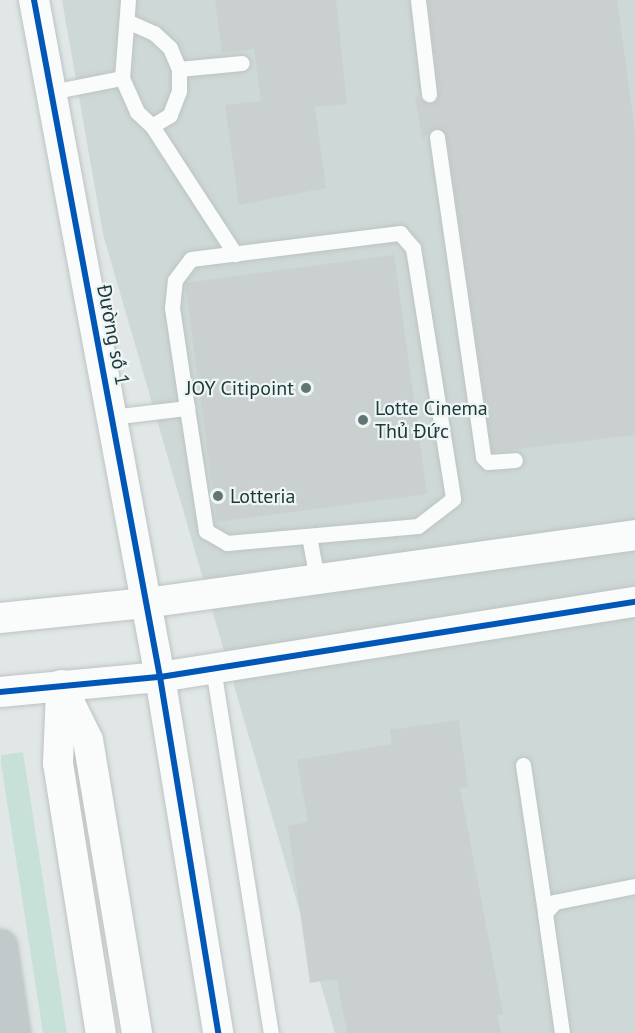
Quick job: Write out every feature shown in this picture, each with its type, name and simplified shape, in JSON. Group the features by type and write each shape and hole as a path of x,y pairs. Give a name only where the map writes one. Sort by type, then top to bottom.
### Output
{"highway":[{"path":"0,946 13,1033"}],"street":[{"name":"Đường số 1","path":"33,0 160,676 218,1033"},
{"path":"0,618 146,603 635,535"},
{"path":"0,692 61,684 160,676 635,602"},
{"path":"61,684 58,763 101,1033"},
{"path":"61,684 88,740 137,1033"}],"lane":[{"path":"128,0 129,22 122,49 122,78 137,112 152,126 235,254"},
{"path":"418,0 429,94"},
{"path":"129,22 154,33 170,48 179,69 179,91 170,115 152,126"},
{"path":"179,69 242,63"},
{"path":"51,92 122,78"},
{"path":"437,137 483,457 488,462 515,460"},
{"path":"400,233 413,248 453,499 418,526 227,543 206,531 187,408 172,308 175,280 191,259 400,233"},
{"path":"111,417 187,408"},
{"path":"309,536 317,579"},
{"path":"213,668 271,1033"},
{"path":"523,765 562,1033"},
{"path":"545,913 555,902 635,886"}],"shaded area":[{"path":"62,0 635,0 635,1033 335,1033 103,234"}],"green space":[{"path":"23,752 67,1033 43,1033 1,763 1,755"}],"building":[{"path":"215,0 336,0 347,104 315,107 326,188 239,205 225,105 261,101 254,49 222,53"},
{"path":"428,0 617,0 635,131 635,435 492,452 447,136 436,127 422,139 415,96 431,104 439,92"},
{"name":"JOY Citipoint","path":"394,255 427,494 217,522 185,283"},
{"path":"459,720 468,787 460,788 503,1014 497,1015 501,1033 347,1033 337,979 310,983 288,826 308,822 297,760 392,744 390,730"}],"cycle path":[{"path":"34,0 160,677 218,1033"},
{"path":"0,692 160,677 635,602"}],"place":[{"name":"JOY Citipoint","path":"306,388"},
{"name":"Lotte Cinema Thủ Đức","path":"363,420"},
{"name":"Lotteria","path":"218,496"}]}
